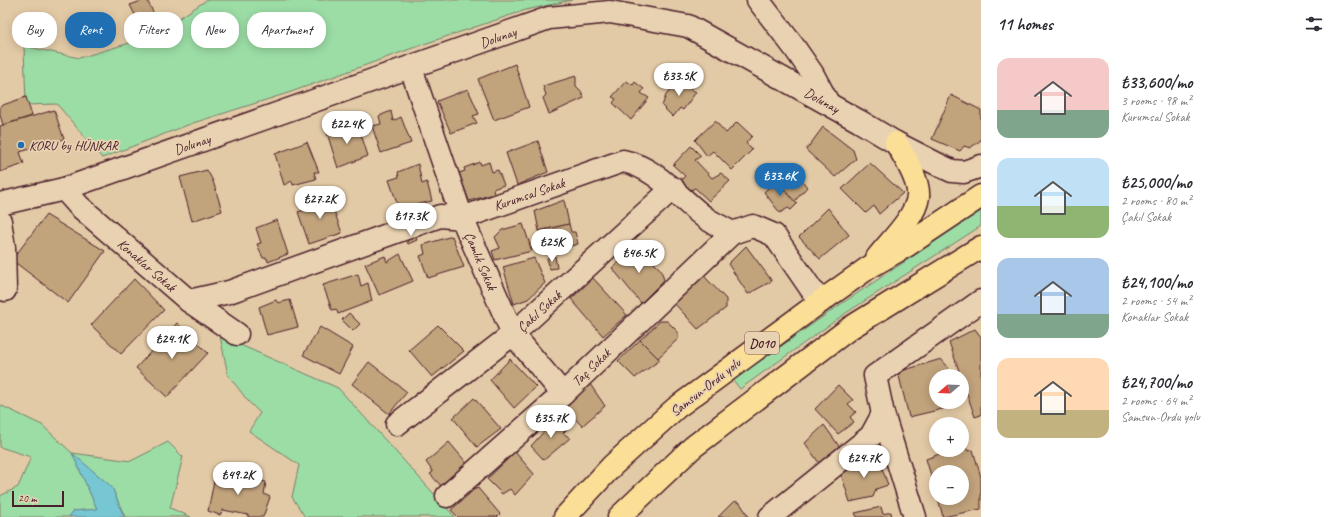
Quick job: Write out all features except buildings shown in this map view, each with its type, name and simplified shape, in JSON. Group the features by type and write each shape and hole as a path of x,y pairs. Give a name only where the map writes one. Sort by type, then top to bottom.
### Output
{"highway":[{"path":"868,268 910,216 918,196 910,167 896,143"},
{"name":"Samsun-Ordu yolu","path":"565,517 612,466 676,408 868,268 906,246 981,196"},
{"path":"619,517 693,447 850,328 981,247"}],"street":[{"path":"758,0 812,73 828,103"},
{"name":"Dolunay","path":"0,204 64,189 411,68 549,18 610,12 688,26 828,103 896,143 952,171 964,172 981,166"},
{"name":"Çamlık Sokak","path":"411,68 462,218 513,334 563,394"},
{"name":"Kurumsal Sokak","path":"189,301 229,292 440,216 462,218 623,161 634,163 673,188 707,219 732,233"},
{"name":"Çakıl Sokak","path":"397,424 513,334 673,188"},
{"name":"Konaklar Sokak","path":"64,189 79,206 189,301 237,334"},
{"path":"0,221 4,248 5,290"},
{"path":"732,233 753,226 774,235 820,302"},
{"name":"Taç Sokak","path":"447,496 563,394 732,233"},
{"path":"915,517 883,414 875,376 981,301"},
{"path":"770,517 871,436 883,414"}],"green space":[{"path":"207,0 572,0 526,10 424,44 291,92 193,123 102,158 57,104 26,105 24,48 33,48 79,58 124,45 124,48 183,48 183,16"},
{"path":"981,211 981,226 846,313 740,389 733,380 838,306"},
{"path":"220,336 338,388 455,517 305,517 292,497 299,465 249,431 260,413 248,401 228,375"},
{"path":"0,405 42,425 72,453 131,461 168,442 183,457 170,508 191,517 125,517 112,488 73,454 97,509 74,511 69,517 0,517 0,496 18,487 31,457 0,447"}],"water":[{"path":"72,453 112,487 124,517 69,517 73,511 97,509"}],"place":[{"name":"KORU by HÜNKAR","path":"21,145"}]}
